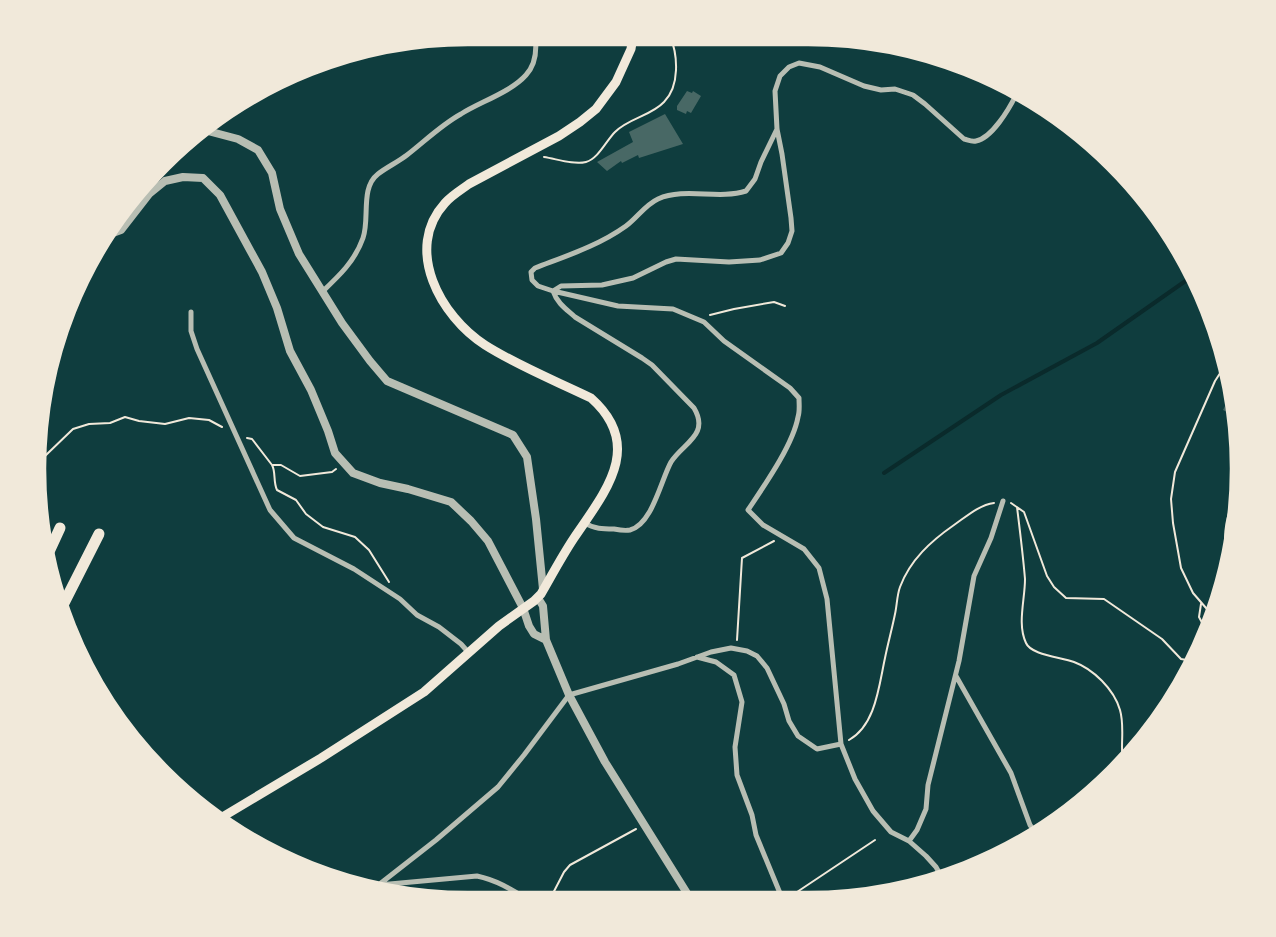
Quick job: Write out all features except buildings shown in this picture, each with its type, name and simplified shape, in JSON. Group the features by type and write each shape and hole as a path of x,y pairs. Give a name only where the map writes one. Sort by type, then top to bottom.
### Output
{"highway":[{"path":"52,545 60,528"},
{"path":"66,600 99,534"}],"main road":[{"path":"225,815 321,758 424,692 506,621 538,598 609,484 617,458 616,440 604,409 591,398 485,346 464,329 449,312 439,295 431,276 427,255 427,242 437,214 445,203 469,184 559,136 580,122 603,101 616,82 632,45"}],"street":[{"path":"322,292 346,268 356,254 367,222 366,198 369,186 376,176 459,115 525,76 532,67 536,45"},
{"path":"553,291 561,286 595,286 633,278 676,259 744,262 760,260 781,253 788,243 792,231 790,207 777,130 775,91 780,76 789,67 799,63 820,67 864,86 881,90 894,89 913,96 925,104 964,140 976,141 984,137 1004,116 1014,99"},
{"path":"777,130 755,179 746,191 724,195 659,198 625,227 593,246 535,268 531,272 532,280 538,286 553,291 618,306 673,310 704,322 724,341 790,388 799,398 799,417 791,436 778,464 748,510 763,525 804,548 819,568 827,599 841,744 855,779 873,811 890,832 909,841 939,872"},
{"path":"212,132 238,139 258,150 272,173 280,209 299,254 342,323 387,381 512,435 527,457 543,589"},
{"path":"117,231 121,230 149,194 165,181 183,177 202,178 220,194 262,272 278,308 290,351 311,390 328,431 334,453 354,473 380,483 408,488 451,502 488,541 523,608 526,620 534,634 546,640"},
{"path":"553,291 555,298 575,317 652,365 694,408 700,422 699,429 694,437 670,464 646,517 639,525 630,530 593,528 585,523"},
{"path":"191,312 191,331 197,349 270,510 294,538 354,569 400,599 417,615 439,627 462,644 469,653"},
{"path":"909,841 917,830 926,809 928,785 956,675 974,576 991,538 1002,501"},
{"path":"538,598 542,606 546,640 585,728 686,892"},
{"path":"381,883 436,840 498,787 569,695 711,652 731,648 747,651 758,656 767,668 784,704 789,721 798,736 816,749 841,744"},
{"path":"697,657 716,662 734,675 742,702 735,748 737,775 752,815 756,835 780,892"},
{"path":"956,675 1011,772 1032,827"},
{"path":"381,883 477,876 505,885 516,892"}],"path":[{"path":"527,154 577,163 588,161 598,154 604,144 625,123 664,102 673,88 676,67 672,45"},
{"path":"696,319 734,309 774,302 785,306"},
{"path":"1207,610 1193,593 1181,568 1173,524 1171,498 1175,472 1214,380 1220,372"},
{"path":"45,456 73,429 89,424 110,423 125,417 139,421 165,424 189,418 209,420 235,434 252,439 274,469 276,490 296,500 306,514 322,527 355,537 369,550 389,580 392,594"},
{"path":"272,465 281,465 300,476 332,472 343,462"},
{"path":"841,744 854,737 866,722 876,700 892,633 899,589 920,552 944,532 989,504 1002,501 1012,503 1024,512 1047,576 1054,587 1066,598 1104,599 1162,639 1181,659 1185,660"},
{"path":"1017,507 1025,581 1022,627 1026,645 1035,652 1075,662 1096,674 1108,688 1120,709 1123,728 1122,753"},
{"path":"736,649 742,558 782,536"},
{"path":"1201,604 1199,617 1202,623"},
{"path":"554,892 564,872 570,865 644,826"},
{"path":"797,892 875,840"}],"waterway":[{"path":"884,473 1001,395 1097,343 1187,280"}]}
